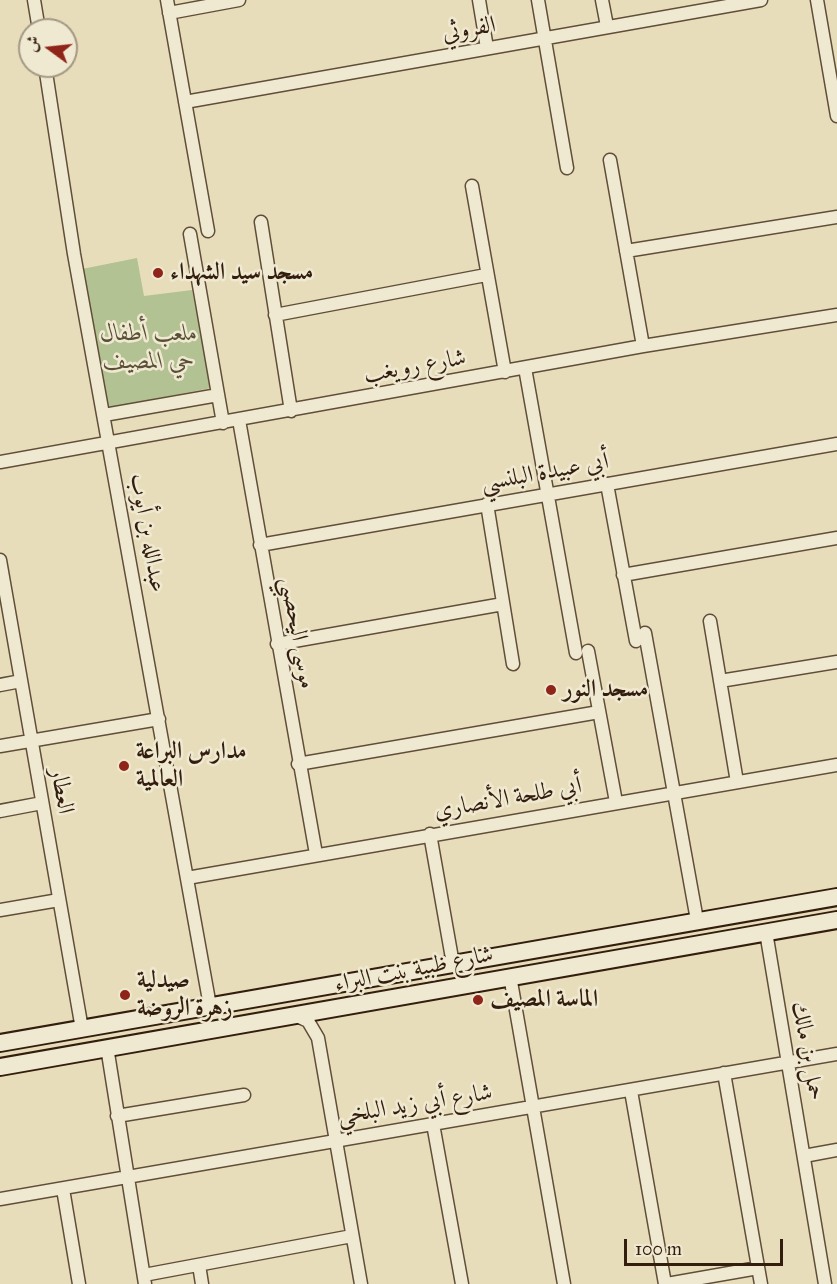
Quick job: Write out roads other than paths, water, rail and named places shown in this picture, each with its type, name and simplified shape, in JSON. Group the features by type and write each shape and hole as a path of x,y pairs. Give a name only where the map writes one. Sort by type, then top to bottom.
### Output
{"street":[{"path":"34,0 37,18"},
{"path":"167,0 208,231"},
{"path":"169,13 239,0"},
{"path":"479,0 487,48"},
{"path":"537,0 567,168"},
{"path":"602,0 607,26"},
{"name":"الفروثي","path":"185,102 761,0"},
{"path":"817,0 837,116"},
{"name":"عبدالله بن أيوب","path":"47,78 74,254 210,1006"},
{"path":"610,160 643,346"},
{"path":"472,186 505,372"},
{"path":"626,251 837,217"},
{"path":"261,222 291,411"},
{"path":"190,234 223,423"},
{"path":"275,315 486,275"},
{"name":"شارع رويغب","path":"0,460 110,444 643,346 837,315"},
{"path":"525,368 548,493 582,652 599,712 616,802"},
{"path":"104,415 218,396"},
{"name":"موسى اليحصبي","path":"239,420 298,764 316,854"},
{"name":"أبي عبيدة البلنسي","path":"260,545 837,444"},
{"path":"607,483 623,575 640,637 674,793 697,920"},
{"path":"488,504 513,664"},
{"path":"623,575 837,538"},
{"name":"العطار","path":"0,560 2,588 32,741 82,1029"},
{"path":"277,644 503,604"},
{"path":"710,621 737,782"},
{"path":"720,681 837,662"},
{"path":"0,685 21,681"},
{"path":"298,764 599,712"},
{"path":"0,746 159,719"},
{"name":"أبي طلحة الأنصاري","path":"187,878 837,765"},
{"path":"0,810 42,803"},
{"path":"430,834 453,964"},
{"name":"شارع ظبية بنت البراء","path":"0,1043 837,897"},
{"path":"0,910 59,900"},
{"name":"شارع ظبية بنت البراء","path":"0,1067 837,920"},
{"name":"حمل بن مالك","path":"766,932 825,1284"},
{"path":"510,976 564,1284"},
{"path":"318,1038 320,1024 332,1010"},
{"path":"297,1016 312,1026 318,1038 360,1284"},
{"path":"106,1047 145,1279 199,1265 352,1236"},
{"name":"شارع أبي زيد البلخي","path":"0,1199 837,1054"},
{"path":"724,1073 761,1284"},
{"path":"631,1090 666,1284 758,1268"},
{"path":"117,1116 244,1095"},
{"path":"433,1124 462,1284"},
{"path":"804,1156 837,1150"},
{"path":"63,1189 79,1284"},
{"path":"199,1265 202,1284"}],"place":[{"name":"مسجد سيد الشهداء","path":"158,273"},
{"name":"مسجد النور","path":"551,690"},
{"name":"مدارس البراعة العالمية","path":"124,766"},
{"name":"صيدلية زهرة الروضة","path":"125,995"},
{"name":"الماسة المصيف","path":"478,1000"}],"park label":[{"name":"ملعب أطفال حي المصيف","path":"149,348"}]}
